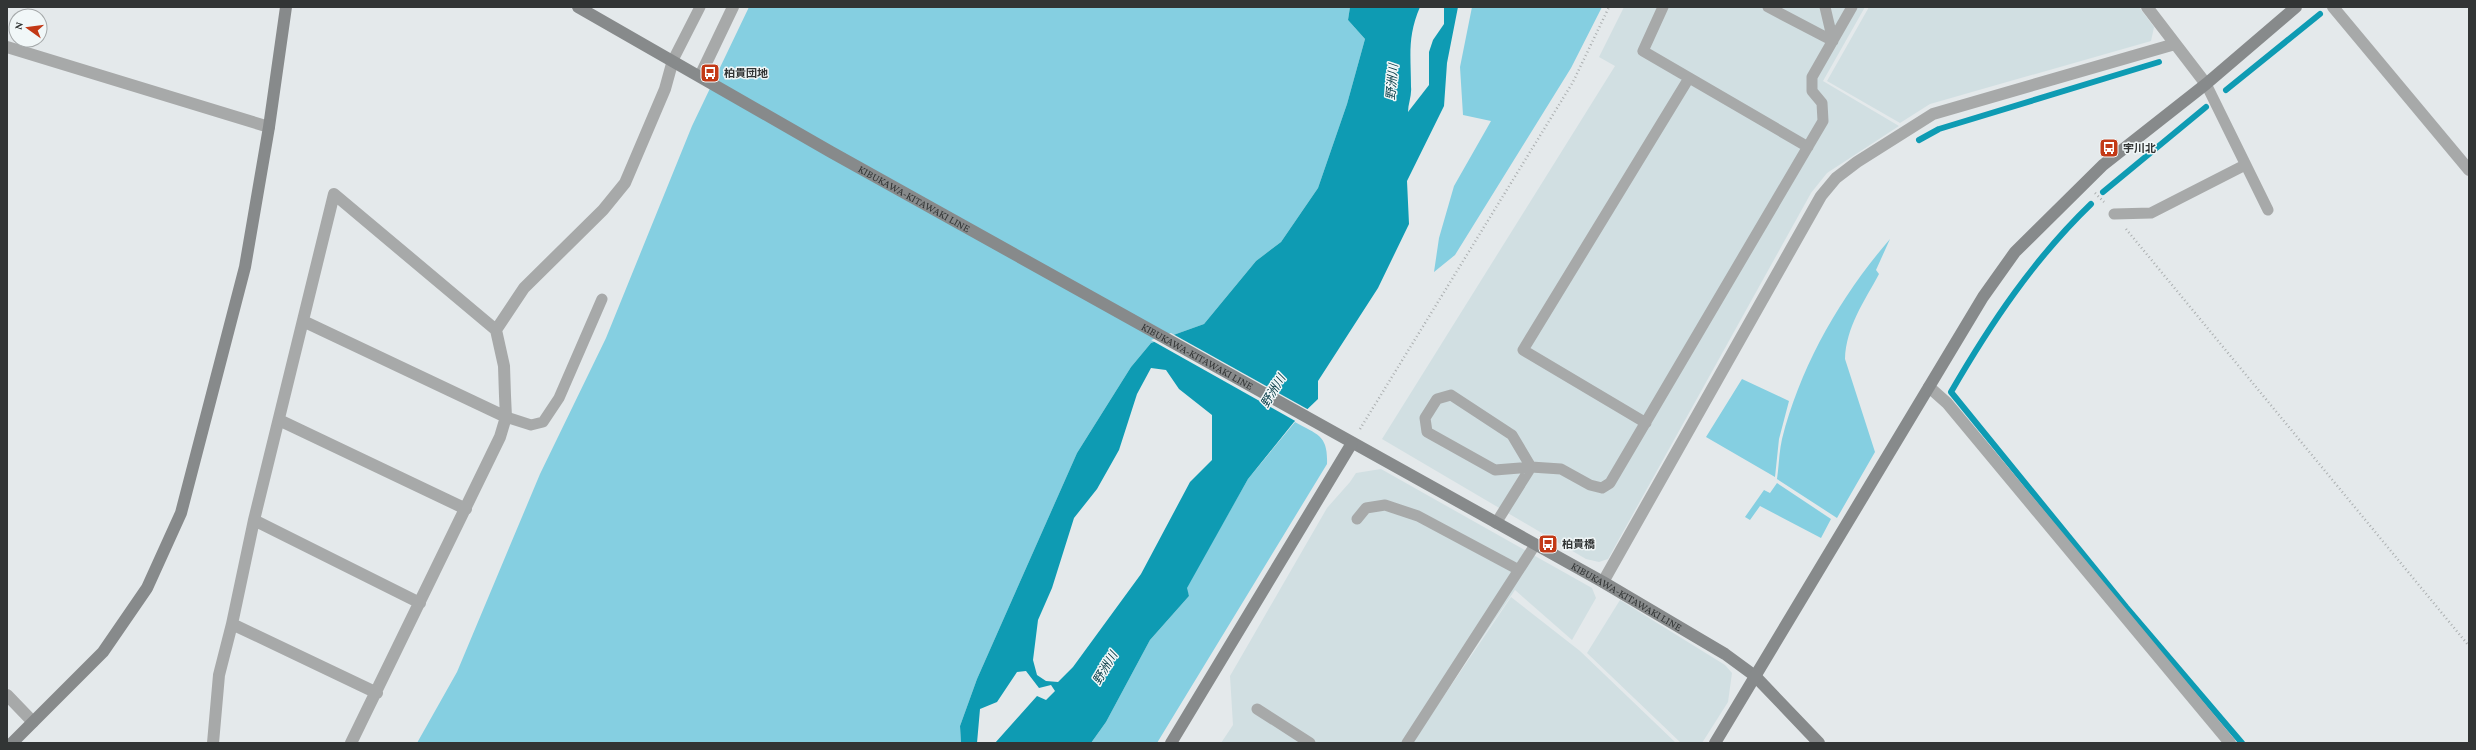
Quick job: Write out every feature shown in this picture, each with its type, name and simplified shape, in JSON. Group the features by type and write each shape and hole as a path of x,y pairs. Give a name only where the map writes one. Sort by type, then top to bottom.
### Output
{"street":[{"path":"12,743 103,652 147,588 181,513 245,267 269,127 286,7"},
{"name":"KIBUKAWA-KITAWAKI LINE","path":"578,7 674,60 831,152 1604,582 1724,654 1755,676 1819,743"},
{"path":"700,76 733,7"},
{"path":"2147,7 2206,84"},
{"path":"1715,743 1983,297 2015,252 2103,165 2206,84 2296,7"},
{"path":"2333,7 2469,170"},
{"path":"1604,582 1821,196 1836,178 1933,114 2175,44"},
{"path":"7,47 269,127"},
{"path":"496,330 524,288 603,210 625,183 665,89 674,60"},
{"path":"213,743 219,676 232,624 254,520 334,194 496,330 504,366 506,417 500,437 466,509 377,693 351,743"},
{"path":"302,321 506,417"},
{"path":"1929,387 1947,404 2230,743"},
{"path":"279,420 466,509"},
{"path":"1172,743 1352,443"},
{"path":"254,520 420,603"},
{"path":"232,624 377,693"},
{"path":"7,695 33,722"}],"lane":[{"path":"674,60 700,7"},
{"path":"1664,7 1643,51 1808,147"},
{"path":"1768,7 1832,41"},
{"path":"1825,7 1832,41"},
{"path":"1531,467 1512,435 1451,395 1437,399 1425,418 1427,432 1495,470 1531,467 1561,469 1590,485 1602,488 1610,483 1823,122 1822,102 1812,91 1812,77 1852,7"},
{"path":"1646,423 1523,350 1689,78"},
{"path":"2206,84 2268,210"},
{"path":"2114,214 2152,213 2245,165"},
{"path":"506,417 531,425 543,422 559,398 602,299"},
{"path":"1496,523 1531,467"},
{"path":"1357,519 1366,508 1385,505 1418,516 1518,570"},
{"path":"1407,743 1535,544"},
{"path":"1257,709 1310,743"}],"path":[{"path":"1352,443 1573,82 1609,7"},
{"path":"2085,182 2114,214 2469,646"}],"shaded area":[{"path":"749,7 1350,7 1348,20 1365,39 1347,104 1318,188 1281,242 1256,261 1204,324 1151,343 1131,367 1077,453 977,679 960,726 961,743 417,743 457,672 540,474 606,338 692,126"},
{"path":"1472,7 1602,7 1571,68 1455,255 1434,272 1439,238 1454,186 1491,121 1463,115 1460,67"},
{"path":"1624,7 1865,7 1823,81 1899,126 1827,173 1811,193 1608,559 1599,562 1586,559 1382,439 1615,66 1599,57"},
{"path":"1869,7 2139,7 2154,27 2151,41 1930,104 1900,123 1827,81"},
{"path":"1890,239 1876,270 1879,274 1852,325 1846,347 1845,359 1875,452 1837,518 1777,479 1781,444 1790,412 1800,385 1811,358 1824,333 1855,284"},
{"path":"1742,379 1789,401 1779,439 1775,477 1706,437"},
{"path":"1295,422 1320,437 1326,447 1327,464 1157,743 1091,743 1106,722 1150,640 1189,596 1186,588 1248,479"},
{"path":"1381,469 1592,588 1596,598 1572,640 1515,590 1410,743 1221,743 1233,725 1230,676 1327,508 1356,473"},
{"path":"1777,483 1831,519 1821,538 1760,506 1750,520 1745,517 1764,490 1770,493"},
{"path":"1511,597 1580,651 1676,743 1412,743"},
{"path":"1620,600 1725,665 1732,673 1728,702 1702,743 1681,743 1587,653"}],"water":[{"name":"野洲川","path":"1350,7 1420,7 1411,37 1411,90 1408,112 1429,85 1429,52 1433,40 1444,24 1444,7 1458,7 1447,63 1444,106 1407,181 1409,224 1378,288 1318,381 1318,399 1294,422 1248,479 1187,588 1189,596 1150,640 1106,722 1091,743 995,743 1037,696 1046,700 1055,691 1051,685 1039,688 1026,671 1017,672 997,702 980,709 977,743 961,743 960,726 977,679 1077,453 1131,367 1151,343 1204,324 1256,261 1281,242 1318,188 1347,104 1365,39 1348,20","holes":["1151,368 1166,370 1179,389 1212,415 1212,460 1190,482 1141,574 1073,667 1058,682 1046,681 1037,675 1033,660 1038,620 1052,588 1074,518 1097,489 1119,450 1137,394"]}],"pier":[{"path":"1171,333 1309,410 1297,422 1151,340"}],"waterway":[{"path":"2226,90 2320,14"},
{"path":"1919,140 1939,129 2159,62"},
{"path":"2103,192 2206,107"},
{"path":"2091,204 2070,225 2032,269 1982,341 1951,392 2126,607 2242,743"}],"place":[{"name":"柏貴団地","path":"710,73"},
{"name":"宇川北","path":"2109,148"},
{"name":"柏貴橋","path":"1548,544"}]}
